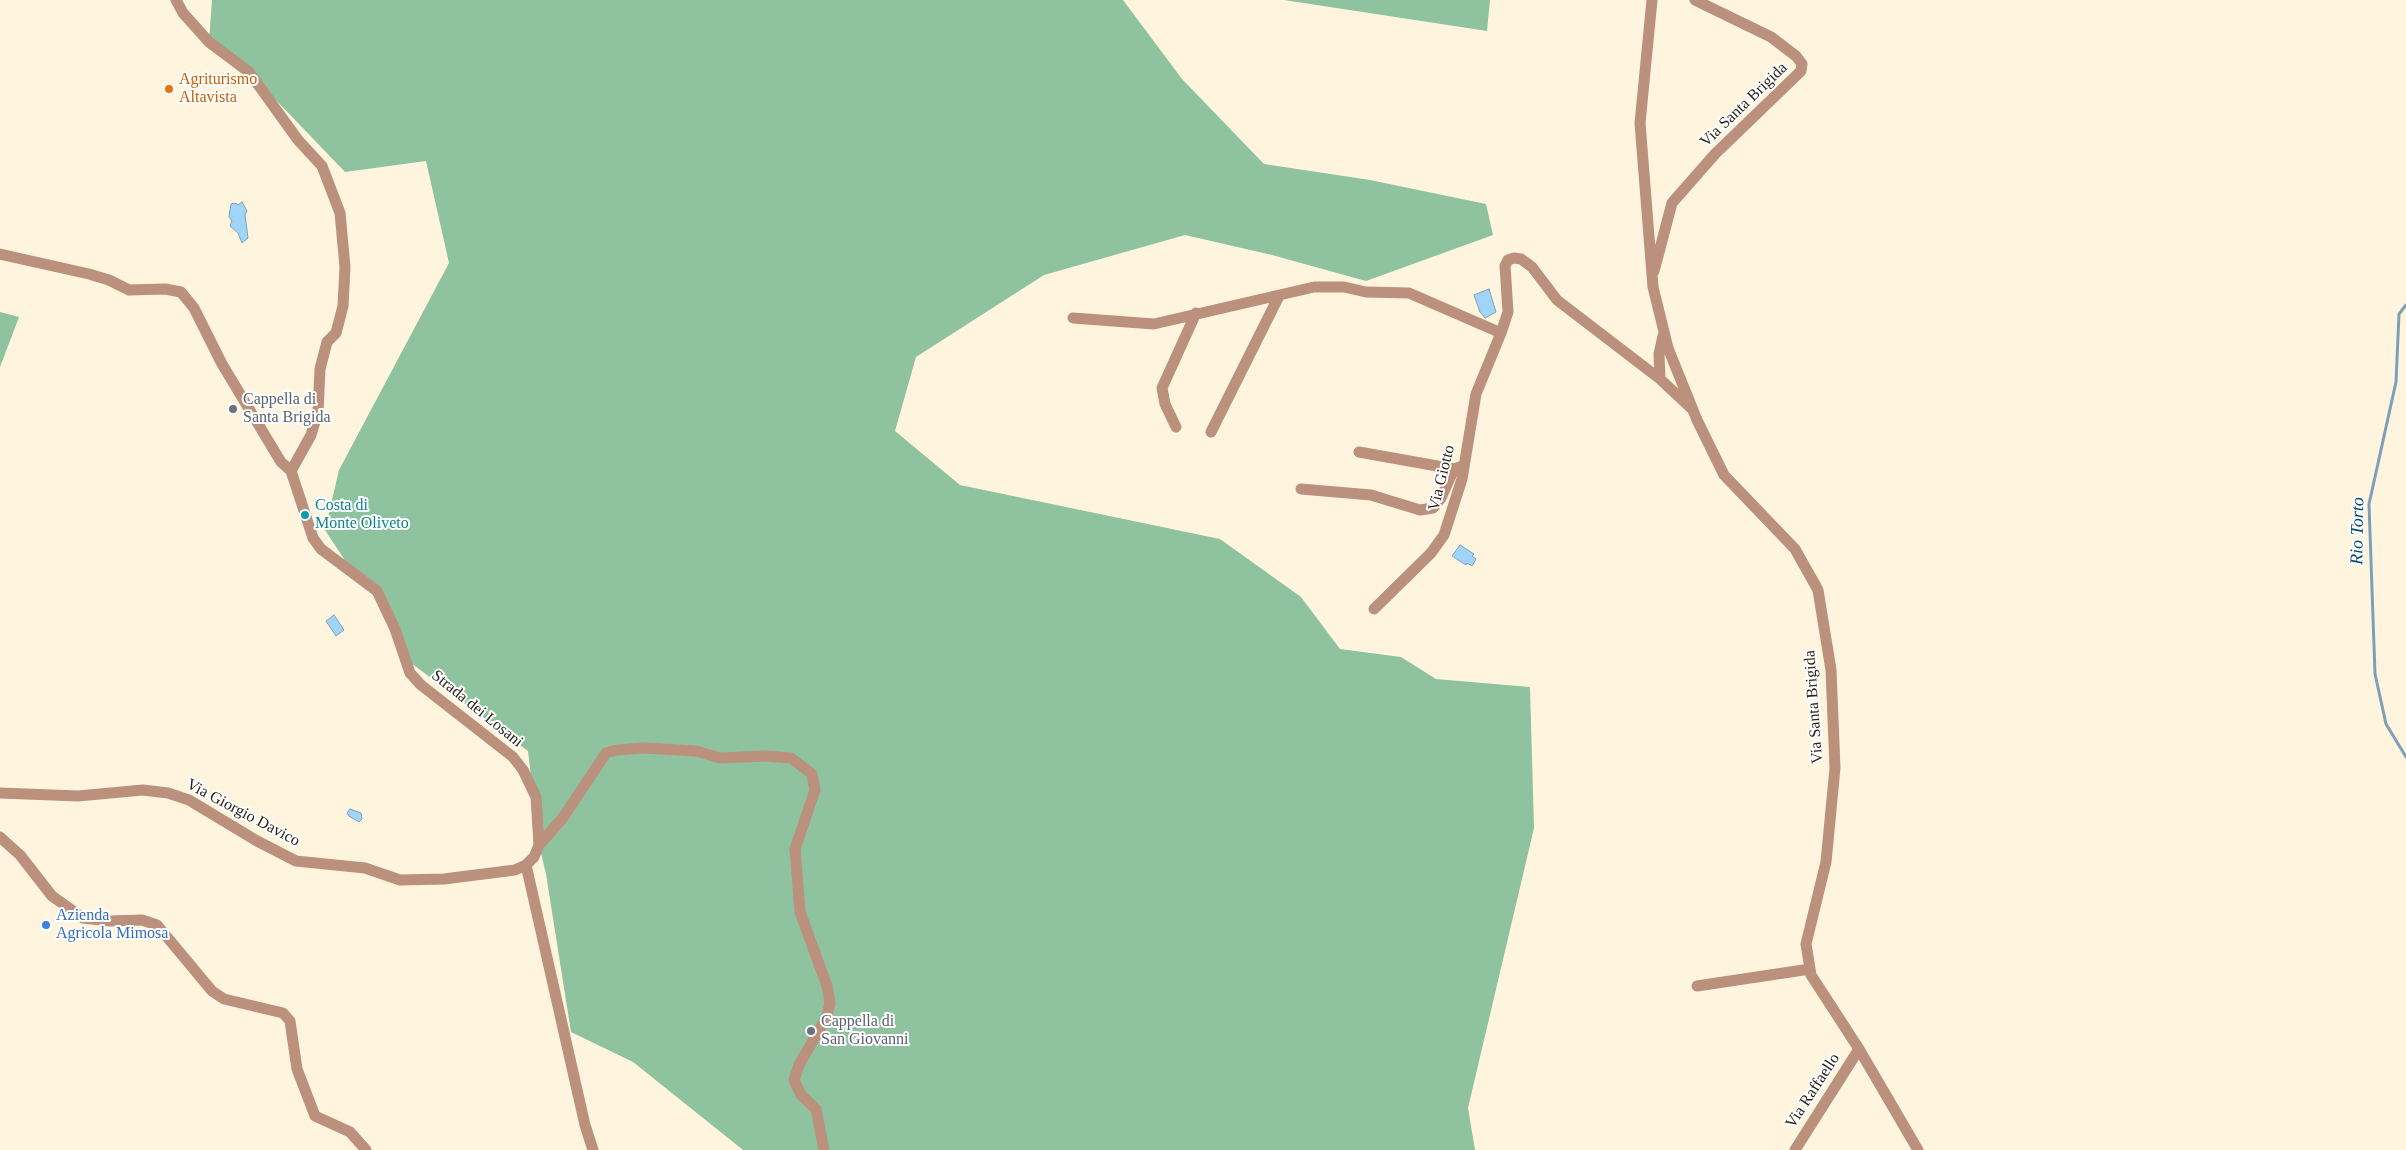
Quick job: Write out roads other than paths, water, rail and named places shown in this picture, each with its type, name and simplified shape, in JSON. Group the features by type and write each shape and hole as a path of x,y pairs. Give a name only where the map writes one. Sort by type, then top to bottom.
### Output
{"street":[{"path":"176,0 183,14 209,42 249,72 298,140 322,166 340,213 345,267 342,306 336,333 327,342 320,370 318,412 312,434 291,471"},
{"name":"Via Santa Brigida","path":"1652,0 1640,123 1652,278 1668,348 1693,409 1724,475 1795,549 1818,590 1831,670 1835,768 1826,862 1806,944 1811,975 1859,1049 1918,1150"},
{"name":"Via Santa Brigida","path":"1652,278 1672,203 1715,154 1801,71 1802,64 1796,56 1771,37 1695,0"},
{"name":"Strada dei Losani","path":"0,254 89,274 109,280 128,290 165,288 181,292 194,308 222,364 281,462 291,471 313,538 321,549 378,591 395,628 410,673 421,685 513,757 523,770 536,797 539,845"},
{"name":"Via Giotto","path":"1374,609 1431,553 1444,535 1462,479 1476,394 1508,312 1505,266 1508,260 1514,258 1521,259 1532,267 1557,300 1660,379"},
{"path":"1073,318 1154,324 1196,312 1279,296 1314,287 1344,287 1366,292 1409,293 1500,333"},
{"path":"1211,432 1279,296"},
{"path":"1176,427 1165,404 1162,388 1196,312"},
{"path":"1664,332 1659,354 1660,379 1693,409"},
{"path":"1358,452 1454,469"},
{"path":"1302,489 1371,495 1420,510 1433,508 1441,498 1454,469 1465,463"},
{"path":"593,1150 584,1125 526,865 534,857 539,845 573,803 606,753 616,750 644,748 674,752 696,751 720,758 765,756 791,758 812,774 815,790 795,849 799,903 800,912 827,986 830,1003 827,1016 799,1066 794,1080 801,1095 816,1108 824,1150"},
{"name":"Via Giorgio Davico","path":"0,794 78,796 143,790 168,793 189,800 257,841 296,861 365,868 400,880 444,879 515,870 526,865"},
{"path":"0,838 20,855 52,896 84,918 110,921 142,920 157,925 212,991 224,999 283,1013 290,1021 297,1069 315,1116 350,1132 366,1150"},
{"path":"1697,986 1810,969"},
{"name":"Via Raffaello","path":"1795,1150 1859,1049"}],"water":[{"path":"242,202 247,211 245,215 248,238 242,243 238,233 230,226 232,221 229,217 231,204 235,203 238,205"},
{"path":"1489,289 1496,312 1485,318 1480,312 1474,295"},
{"path":"1460,545 1474,554 1472,556 1476,559 1472,566 1467,563 1466,565 1452,556"},
{"path":"334,615 344,630 336,636 326,621"},
{"path":"350,809 361,813 362,819 359,822 349,816 347,813"}],"waterway":[{"name":"Rio Torto","path":"2406,305 2399,314 2396,382 2369,504 2375,674 2386,724 2406,757"}],"place":[{"name":"Agriturismo Altavista","path":"169,89"},
{"name":"Cappella di Santa Brigida","path":"233,409"},
{"name":"Costa di Monte Oliveto","path":"305,515"},
{"name":"Azienda Agricola Mimosa","path":"46,925"},
{"name":"Cappella di San Giovanni","path":"811,1031"}]}
